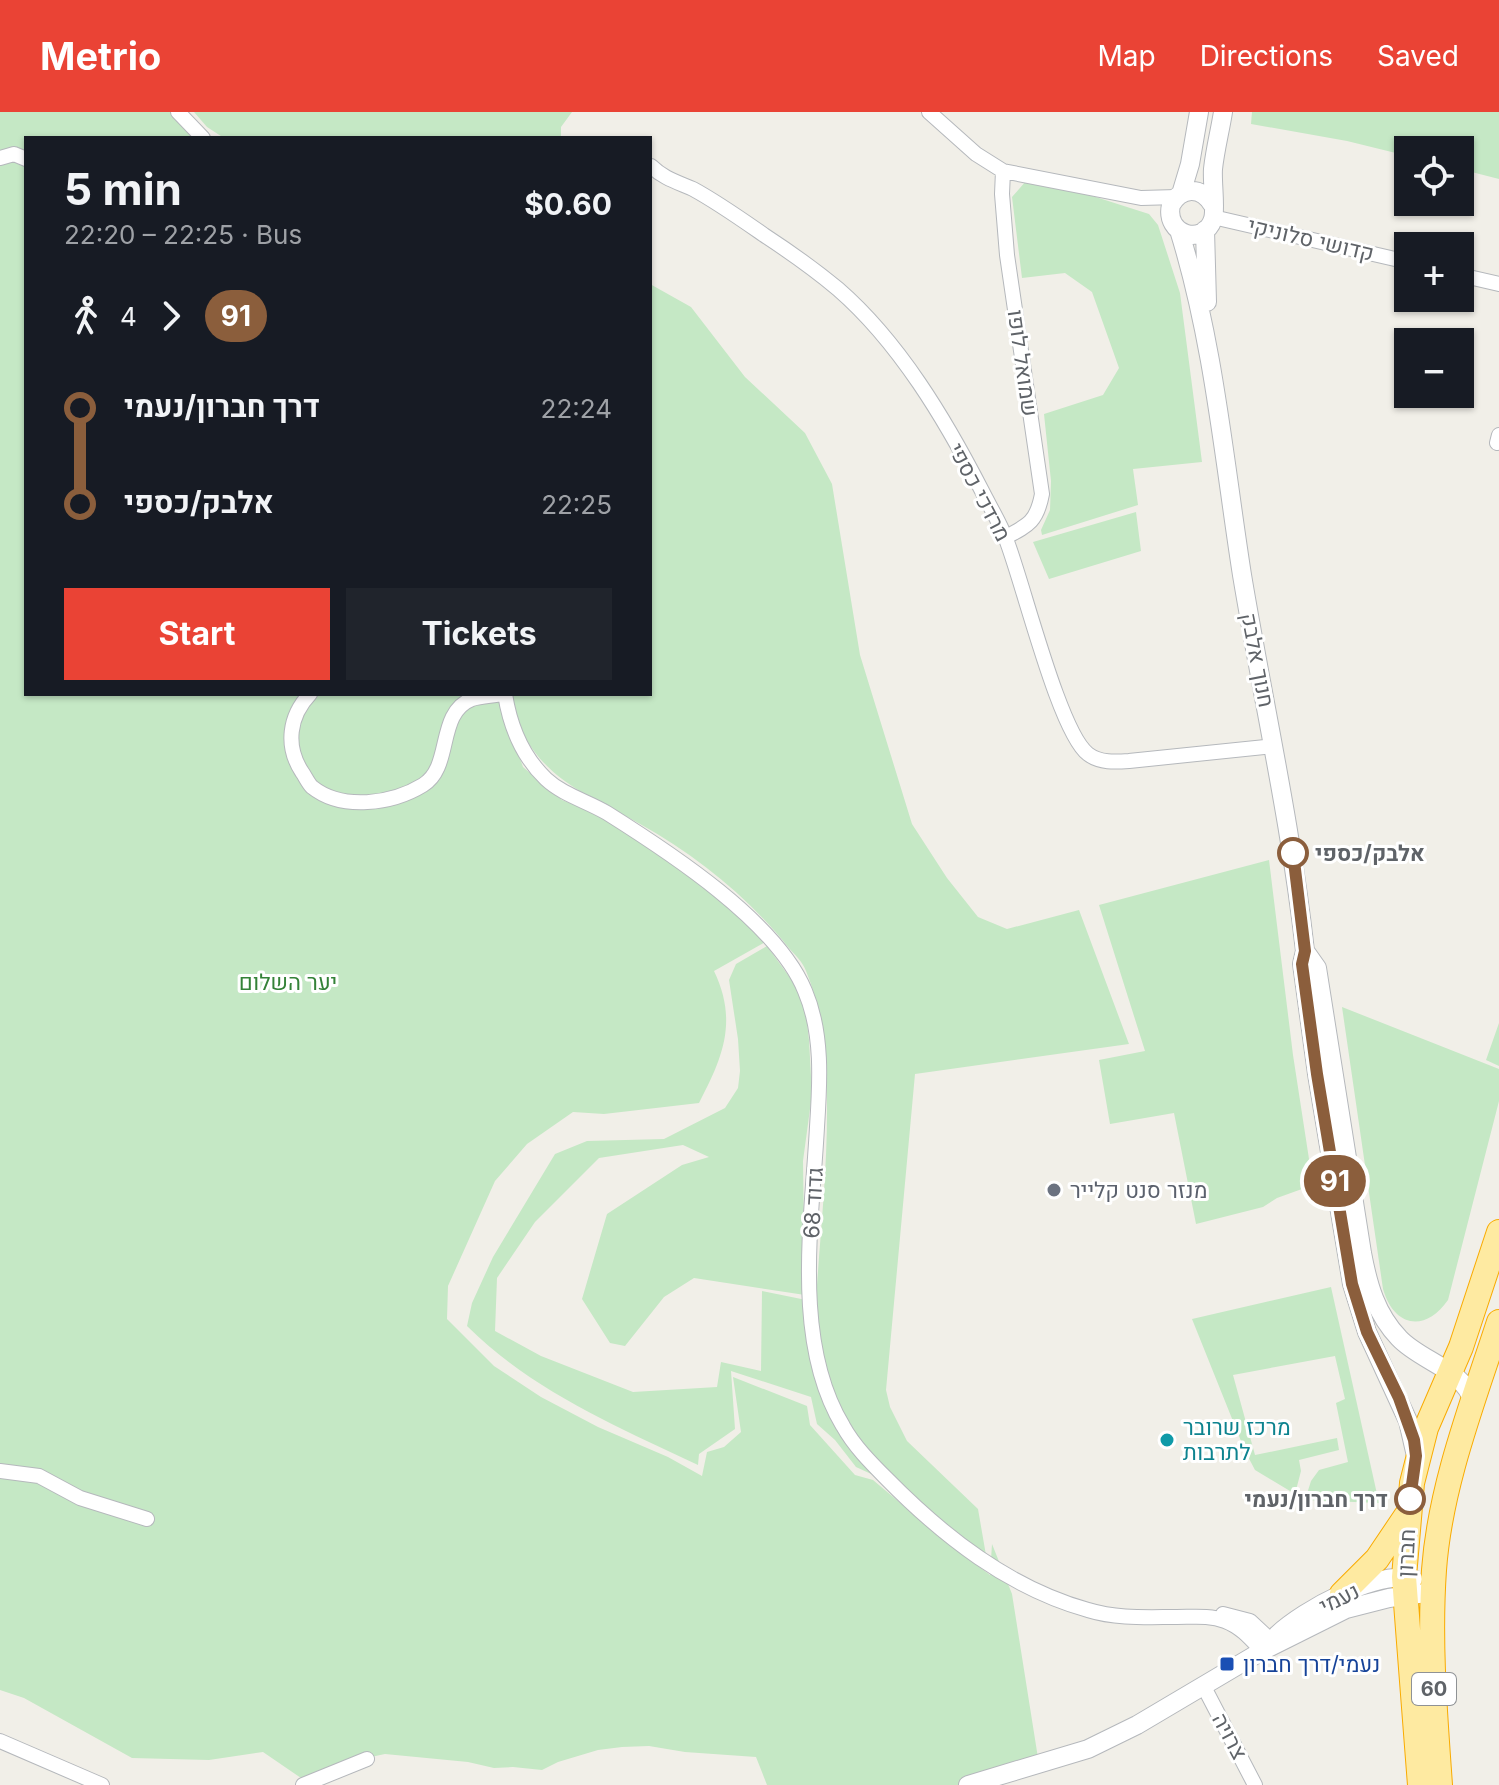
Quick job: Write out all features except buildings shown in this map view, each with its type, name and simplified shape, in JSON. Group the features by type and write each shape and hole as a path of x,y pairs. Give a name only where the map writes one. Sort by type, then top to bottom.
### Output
{"highway":[{"name":"60","path":"1450,1374 1499,1232"},
{"name":"60","path":"1473,1402 1499,1322"},
{"name":"חברון","path":"1405,1586 1409,1510 1416,1456 1450,1374"},
{"name":"חברון","path":"1433,1592 1443,1513 1473,1402"},
{"path":"1342,1594 1377,1559 1409,1510"},
{"name":"60","path":"1405,1586 1420,1785"},
{"name":"60","path":"1433,1592 1434,1698 1440,1785"}],"street":[{"path":"178,112 201,136"},
{"path":"929,112 976,154 1003,171 1141,198 1198,192 1207,196 1210,217 1189,235 1141,198"},
{"path":"1174,223 1171,205 1179,195 1190,164 1199,112"},
{"name":"חנוך אלבק","path":"1212,369 1210,217 1223,112"},
{"path":"0,158 14,154 24,158"},
{"name":"מרדכי כספי","path":"652,167 660,175 694,190 797,257 839,290 872,323 912,373 1006,537 1060,704 1078,743 1089,754 1111,762 1274,746"},
{"name":"שמואל לופו","path":"1003,171 1007,255 1042,494 1040,509 1029,525 1006,537"},
{"name":"קדושי סלוניקי","path":"1210,217 1394,259"},
{"name":"חנוך אלבק","path":"1174,223 1195,287 1212,369 1242,574 1289,827 1305,951 1302,964 1317,1074 1352,1284 1367,1332 1408,1421 1416,1456"},
{"path":"1474,278 1499,284"},
{"path":"309,696 294,716 290,739 295,761 312,786 342,800 372,802 407,794 427,783 437,770 458,708 473,699 492,696"},
{"name":"גדוד 68","path":"504,696 509,721 522,749 548,781 637,832 718,892 772,939 800,978 816,1028 819,1058 810,1253 811,1321 830,1400 844,1430 887,1480 948,1535 999,1572 1087,1610 1142,1618 1223,1620 1270,1645"},
{"name":"חנוך אלבק","path":"1305,951 1317,968 1370,1292 1388,1326 1400,1340 1467,1386 1473,1402"},
{"path":"0,1471 39,1476 80,1498 147,1519"},
{"path":"1405,1586 1418,1581 1433,1592"},
{"name":"נעמי","path":"1270,1645 1296,1620 1342,1594 1375,1583 1405,1586"},
{"name":"נעמי","path":"968,1785 1088,1749 1204,1687 1270,1645 1346,1609 1405,1586"},
{"name":"צרויה","path":"1204,1687 1255,1785"},
{"path":"0,1741 102,1785"},
{"path":"303,1785 367,1759"}],"green space":[{"name":"יער השלום","path":"0,112 184,112 205,136 24,136 24,696 498,696 523,767 562,800 595,813 691,875 767,941 714,971 725,1006 726,1023 721,1054 699,1103 604,1114 573,1112 527,1144 495,1181 448,1286 447,1319 494,1366 541,1397 702,1476 707,1452 724,1447 741,1432 733,1377 807,1406 810,1425 855,1475 873,1480 990,1575 992,1544 1012,1594 1038,1758 965,1785 767,1785 756,1757 649,1746 598,1750 542,1770 494,1768 468,1762 385,1754 342,1763 301,1778 263,1752 209,1760 132,1758 24,1698 0,1690"},
{"path":"194,112 572,112 561,127 561,136 221,136 207,127"},
{"path":"1252,112 1499,112 1499,179 1474,173 1474,136 1394,136 1394,153 1251,124"},
{"path":"1026,181 1080,192 1149,214 1158,225 1180,293 1202,462 1133,469 1138,505 1042,535 1041,530 1050,510 1051,481 1044,414 1103,395 1119,368 1092,292 1065,273 1022,278 1012,197"},
{"path":"652,285 691,307 745,377 805,433 832,484 860,655 912,824 947,878 978,917 1007,929 1079,910 1129,1044 915,1074 886,1390 890,1407 907,1441 978,1509 987,1561 908,1491 856,1467 835,1440 817,1424 811,1397 731,1371 735,1429 699,1454 698,1465 606,1421 547,1388 492,1349 467,1326 472,1303 493,1257 555,1154 587,1141 664,1139 725,1108 738,1088 740,1071 729,980 736,964 767,946 804,997 809,1040 812,1094 803,1161 805,1295 694,1278 664,1297 625,1346 610,1343 582,1299 607,1214 682,1165 709,1157 683,1145 599,1158 535,1222 497,1278 495,1331 541,1356 633,1392 717,1387 721,1362 761,1371 762,1291 816,1302 825,1178 827,1089 824,1046 817,1006 805,968 756,911 701,863 661,836 577,789 549,768 526,739 511,696 652,696"},
{"path":"1136,512 1141,551 1049,579 1033,542"},
{"path":"1269,860 1313,1185 1277,1198 1263,1207 1196,1224 1174,1113 1110,1124 1099,1060 1145,1051 1099,905"},
{"path":"1342,1007 1499,1069 1499,1101 1448,1300 1430,1318 1420,1321 1402,1318 1388,1302 1383,1289"},
{"path":"1499,1023 1499,1066 1486,1060"},
{"path":"1331,1287 1379,1503 1305,1500 1311,1481 1319,1470 1348,1462 1336,1403 1345,1399 1335,1356 1233,1375 1255,1455 1337,1438 1339,1450 1299,1460 1301,1471 1295,1494 1255,1470 1192,1319"}],"bus line":[{"name":"91","path":"1293,853 1305,951 1302,964 1317,1074 1352,1284 1367,1332 1399,1398 1414,1440 1416,1456 1410,1499"}],"place":[{"name":"אלבק/כספי","path":"1293,853"},
{"name":"מנזר סנט קלייר","path":"1054,1190"},
{"name":"מרכז שרובר לתרבות","path":"1167,1440"},
{"name":"דרך חברון/נעמי","path":"1410,1499"},
{"name":"נעמי/דרך חברון","path":"1227,1664"}]}
